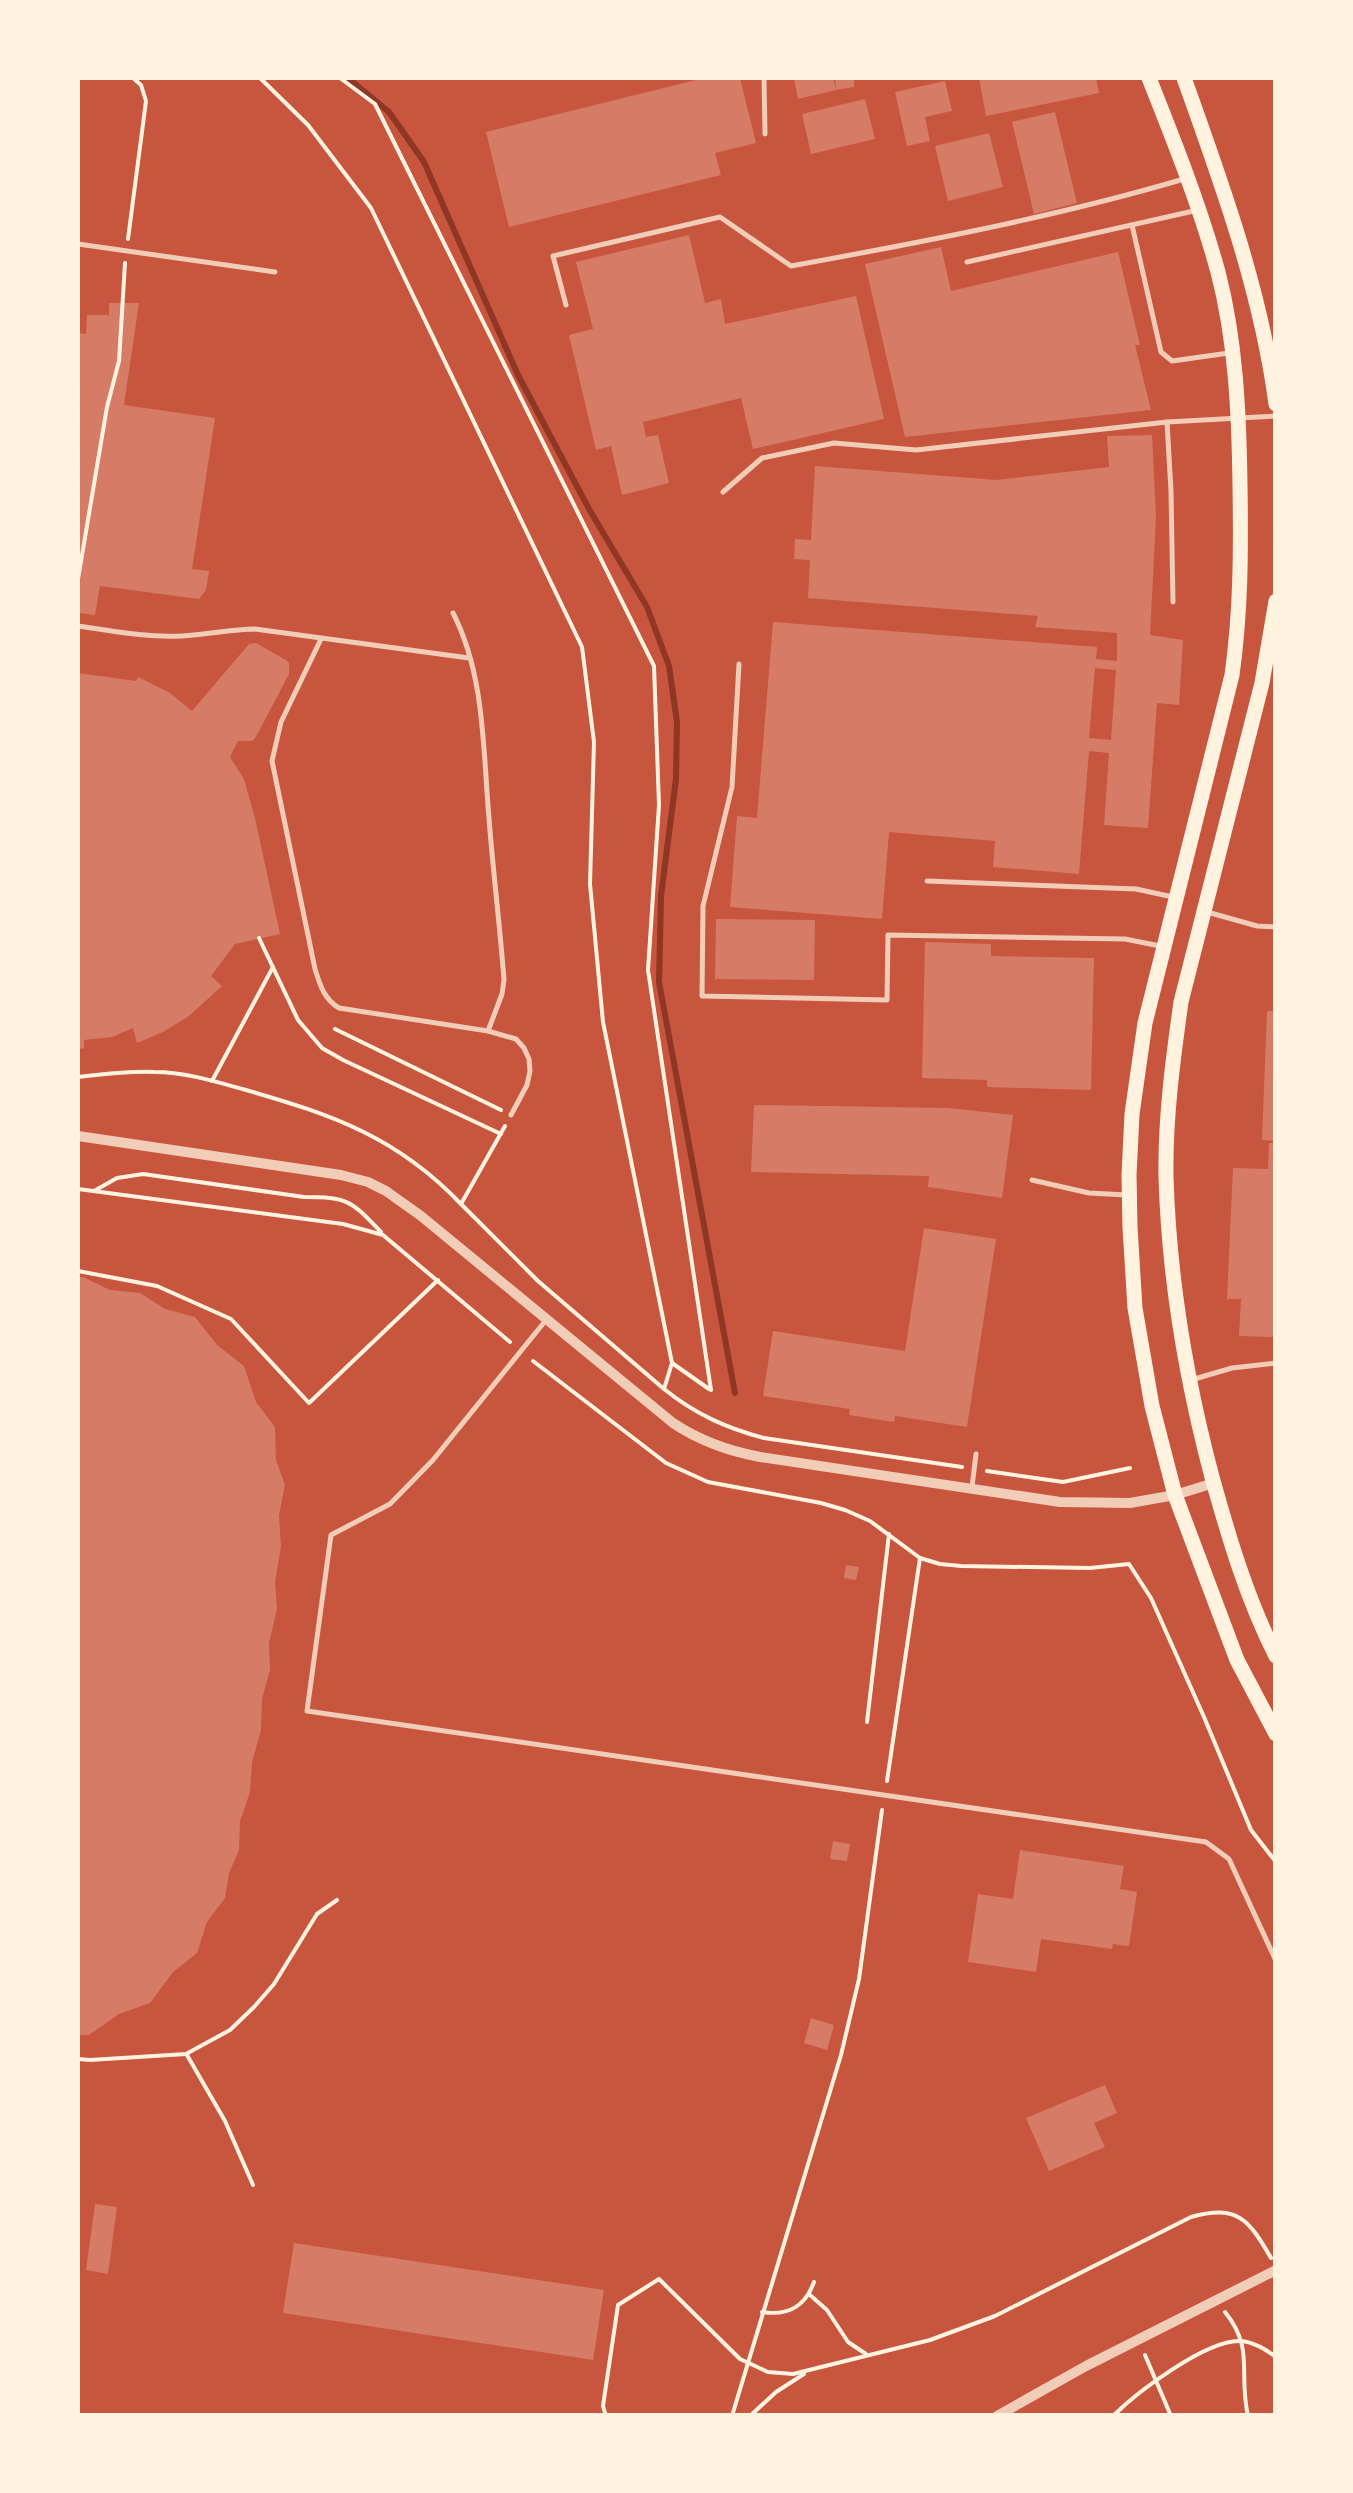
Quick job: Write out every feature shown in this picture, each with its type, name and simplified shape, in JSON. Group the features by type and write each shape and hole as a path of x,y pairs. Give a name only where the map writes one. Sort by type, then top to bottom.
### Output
{"main road":[{"path":"1149,78 1218,273 1238,417 1242,564 1232,675 1145,1024 1132,1114 1130,1195 1135,1308 1152,1406 1174,1495 1237,1660 1276,1734"},
{"path":"1184,78 1248,271 1273,369 1275,394"},
{"path":"1275,602 1262,682 1182,1002 1166,1175 1173,1272 1190,1380 1221,1513 1248,1594 1276,1656"}],"street":[{"path":"78,1136 310,1169 368,1182 422,1216 673,1423 710,1444 760,1457 1074,1503 1130,1502 1214,1483"},
{"path":"997,2416 1276,2268"}],"lane":[{"path":"764,78 766,134"},
{"path":"566,305 553,256 720,217 791,266 960,235 1187,178"},
{"path":"966,262 1198,210"},
{"path":"1132,225 1161,352 1172,361 1232,352"},
{"path":"78,244 276,272"},
{"path":"723,492 762,458 834,443 916,450 1167,422 1276,416"},
{"path":"1167,422 1173,602"},
{"path":"453,613 461,628 478,706 504,980 488,1031"},
{"path":"78,626 153,636 255,629 469,658"},
{"path":"321,639 280,722 272,760 322,991 339,1008 488,1031 516,1040 530,1059 530,1071 512,1114"},
{"path":"739,664 732,787 703,906 702,996 887,1000 888,935 1125,939 1163,946"},
{"path":"927,881 1136,889 1176,898"},
{"path":"1204,911 1257,926 1276,927"},
{"path":"1032,1180 1089,1193 1130,1195"},
{"path":"546,1320 433,1460 390,1504 331,1535 306,1711 1206,1842 1229,1859 1276,1961"},
{"path":"1190,1380 1232,1368 1276,1363"},
{"path":"972,1490 976,1454"}],"path":[{"path":"78,579 119,361 126,251 146,102 141,85 133,78"},
{"path":"260,78 308,125 371,208 582,647 594,742 590,884 603,1022 672,1363 664,1389"},
{"path":"340,78 375,104 654,666 659,805 648,970 711,1390 672,1363"},
{"path":"258,938 298,1020 322,1048 501,1134"},
{"path":"212,1081 272,967"},
{"path":"334,1029 512,1114 461,1204"},
{"path":"78,1077 158,1072 212,1081 336,1119 378,1138 419,1164 538,1282 687,1408 706,1419 754,1436 1063,1482 1130,1468"},
{"path":"78,1271 156,1286 231,1319 309,1403 438,1280 383,1235 355,1204 143,1174 117,1178 94,1192"},
{"path":"78,1189 342,1224 383,1235"},
{"path":"867,1722 889,1534"},
{"path":"732,2416 841,2055 859,1979 920,1558 961,1566 1090,1568 1129,1564 1150,1598 1251,1830 1276,1862"},
{"path":"78,2059 186,2054 230,2030 274,1984 317,1914 337,1900"},
{"path":"186,2054 225,2121 252,2185"},
{"path":"606,2416 603,2406 618,2306 659,2279 746,2364 780,2374 808,2372 930,2340 995,2316 1191,2217 1233,2214 1251,2226 1276,2268"},
{"path":"762,2312 789,2312 801,2305 814,2282"},
{"path":"810,2294 827,2310 848,2342 871,2355"},
{"path":"1218,2299 1242,2341 1248,2416"},
{"path":"1138,2340 1171,2416"},
{"path":"1113,2416 1156,2379 1227,2343 1253,2343 1276,2357"},
{"path":"750,2416 776,2392 808,2372"}],"building":[{"path":"695,78 740,78 756,143 715,153 721,175 509,227 486,132"},
{"path":"833,78 836,90 798,99 794,79"},
{"path":"835,78 854,78 854,87 836,90"},
{"path":"979,78 1096,78 1099,93 986,116"},
{"path":"945,81 952,111 925,117 930,141 907,146 895,92"},
{"path":"865,99 875,139 811,154 802,114"},
{"path":"1055,112 1077,203 1034,214 1012,122"},
{"path":"989,133 1003,187 948,201 935,146"},
{"path":"689,235 705,303 721,299 725,324 856,296 884,419 753,449 741,398 643,422 646,437 658,435 669,483 622,495 611,446 596,450 569,335 593,329 576,262"},
{"path":"941,247 951,291 1118,252 1151,410 905,437 865,264"},
{"path":"109,303 139,303 124,405 215,418 192,569 209,571 206,590 199,599 100,586 95,615 78,613 78,333 86,334 87,315 109,315"},
{"path":"1152,435 1156,517 1150,635 1183,640 1179,705 1157,703 1148,828 1104,825 1109,753 1089,751 1079,874 993,867 995,841 889,832 882,919 730,907 737,816 757,818 773,622 1097,647 1096,659 1117,661 1117,633 1035,627 1038,616 808,598 810,560 794,559 795,539 811,540 815,466 997,480 1109,467 1107,436","holes":["1095,668 1116,670 1111,740 1089,738"]},
{"path":"256,643 286,660 289,674 253,741 238,741 230,757 244,779 280,934 235,944 211,976 222,986 189,1016 163,1032 137,1043 133,1028 112,1037 84,1040 84,1049 78,1048 78,673 136,681 138,677 170,693 192,711 249,644"},
{"path":"716,919 815,920 814,980 715,979"},
{"path":"925,942 991,944 991,956 1094,958 1091,1090 987,1087 987,1080 922,1078"},
{"path":"1267,1011 1276,1011 1276,1141 1262,1140"},
{"path":"754,1105 948,1108 1013,1115 1002,1198 928,1187 929,1176 751,1172"},
{"path":"1269,1143 1276,1143 1276,1337 1239,1336 1241,1299 1227,1299 1233,1168 1268,1169"},
{"path":"924,1228 996,1239 967,1427 895,1416 894,1422 849,1415 850,1409 763,1396 773,1331 905,1351"},
{"path":"78,1277 110,1290 140,1293 165,1309 195,1317 217,1345 244,1366 256,1402 275,1427 276,1460 285,1485 279,1515 281,1547 275,1581 277,1609 269,1643 270,1670 262,1699 250,1792 240,1821 239,1850 229,1873 225,1898 207,1922 197,1953 173,1972 150,2003 119,2014 89,2035 78,2035"},
{"path":"846,1565 859,1567 856,1580 844,1578"},
{"path":"833,1841 850,1844 847,1861 830,1859"},
{"path":"1020,1850 1124,1866 1120,1889 1137,1892 1129,1946 1113,1944 1112,1949 1041,1939 1036,1972 968,1962 978,1894 1013,1899"},
{"path":"811,2018 834,2025 827,2050 804,2043"},
{"path":"1105,2085 1117,2113 1094,2123 1105,2147 1049,2171 1026,2118"},
{"path":"95,2204 117,2207 108,2274 86,2270"},
{"path":"294,2243 604,2290 593,2360 283,2313"}],"waterway":[{"path":"348,78 389,112 424,162 518,375 589,509 647,607 669,666 677,722 676,779 661,896 659,982 735,1393"}]}
